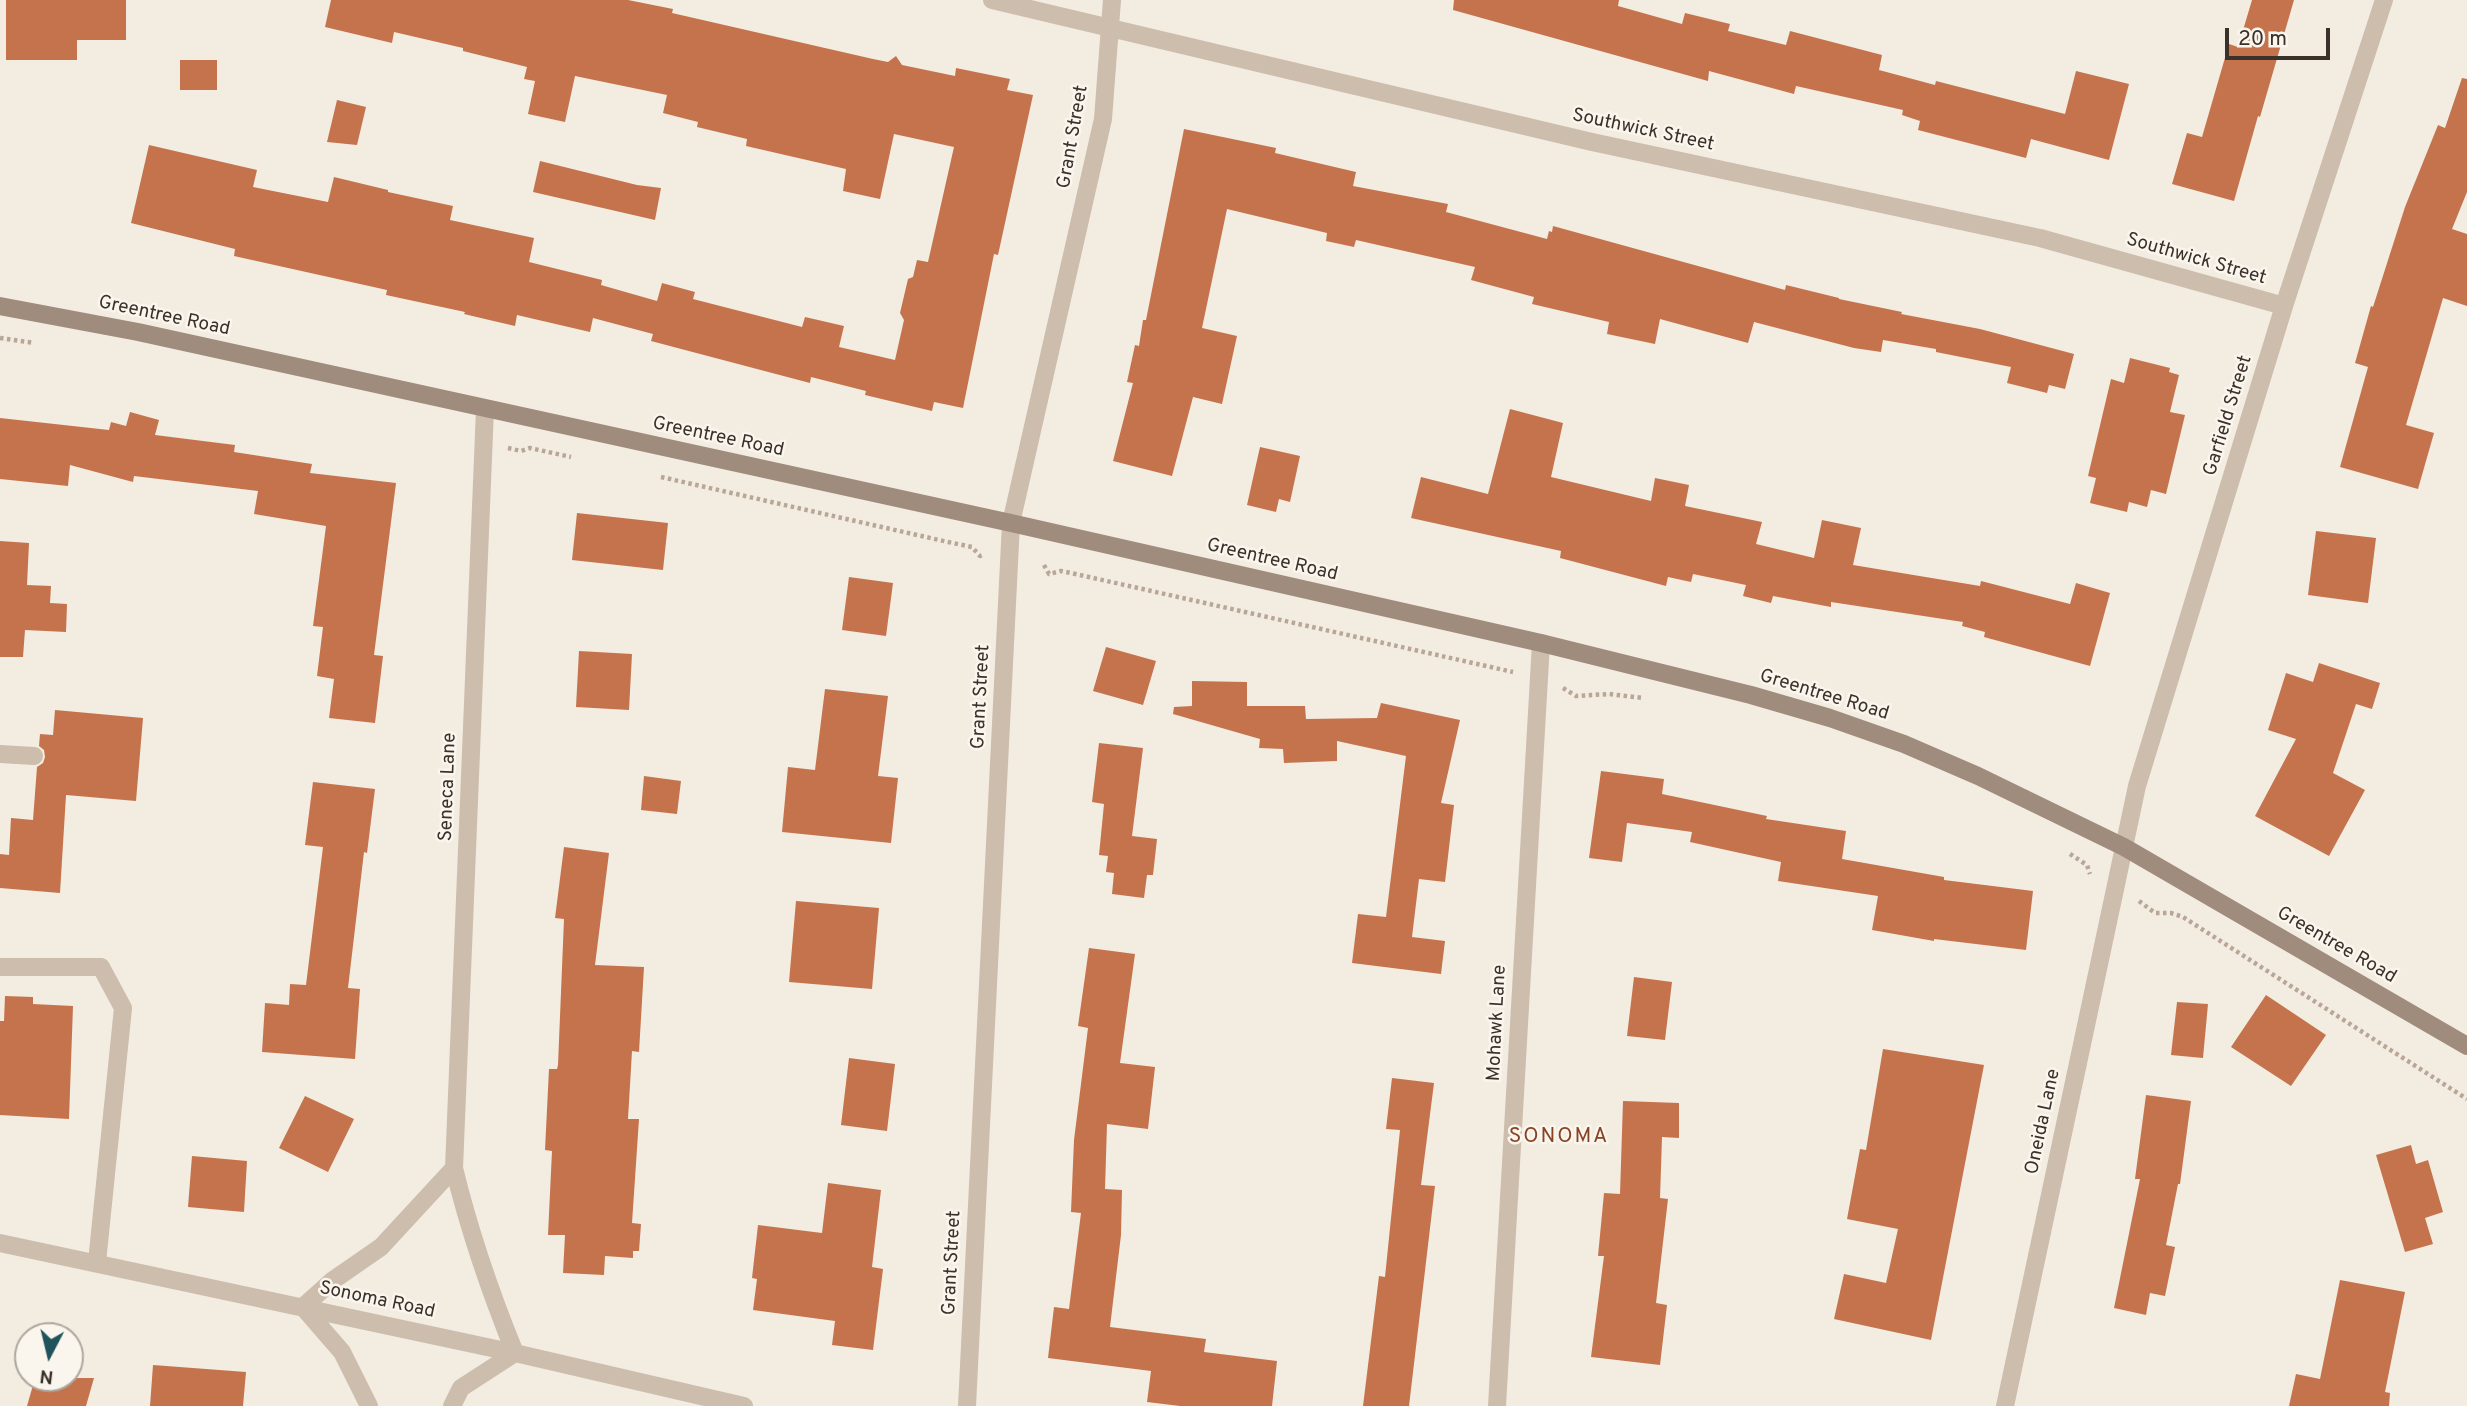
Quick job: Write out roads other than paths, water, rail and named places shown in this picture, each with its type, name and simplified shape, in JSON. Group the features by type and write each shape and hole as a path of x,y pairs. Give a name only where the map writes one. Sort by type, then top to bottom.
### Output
{"street":[{"name":"Southwick Street","path":"992,0 1592,142 2040,238 2284,306"},
{"name":"Grant Street","path":"967,1406 1011,523 1103,119 1112,0"},
{"name":"Garfield Street","path":"2124,847 2137,786 2284,306 2384,0"},
{"name":"Greentree Road","path":"0,306 138,332 1011,523 1541,643 1751,695 1830,718 1903,744 1978,776 2124,847 2467,1045"},
{"name":"Seneca Lane","path":"485,409 454,1168 472,1241 487,1286 515,1353"},
{"name":"Mohawk Lane","path":"1497,1406 1541,643"},
{"path":"0,754 34,756"},
{"name":"Oneida Lane","path":"2006,1406 2124,847"},
{"path":"0,967 101,967 123,1008 97,1262"},
{"path":"369,1406 342,1352 303,1307 332,1281 381,1247 454,1168"},
{"name":"Sonoma Road","path":"0,1242 515,1353 744,1406"},
{"path":"452,1406 461,1388 515,1353"}],"district":[{"name":"SONOMA","path":"1559,1138"}]}
